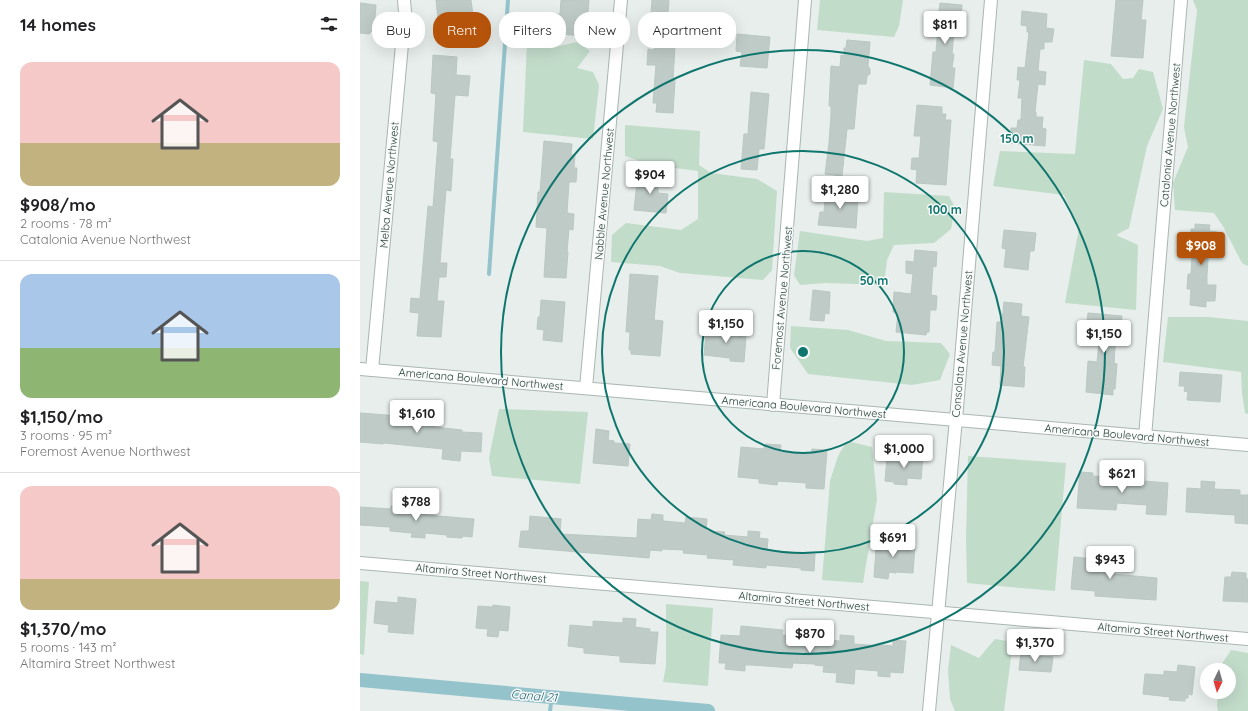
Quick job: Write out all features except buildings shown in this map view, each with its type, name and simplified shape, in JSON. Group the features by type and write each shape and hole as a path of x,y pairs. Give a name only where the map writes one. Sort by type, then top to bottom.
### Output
{"street":[{"name":"Melba Avenue Northwest","path":"372,370 405,18 404,0"},
{"name":"Nabble Avenue Northwest","path":"586,388 621,0"},
{"name":"Foremost Avenue Northwest","path":"773,404 805,0"},
{"name":"Consolata Avenue Northwest","path":"929,711 956,420 991,0"},
{"name":"Catalonia Avenue Northwest","path":"1145,437 1181,0"},
{"name":"Americana Boulevard Northwest","path":"360,369 1248,445"},
{"name":"Altamira Street Northwest","path":"360,563 1248,639"}],"green space":[{"path":"820,0 903,0 899,26 894,37 817,30"},
{"path":"1193,0 1248,0 1248,266 1242,263 1224,228 1214,213 1175,210 1173,183 1188,147 1184,127 1197,10"},
{"path":"574,43 574,48 586,48 590,51 577,68 593,72 599,85 593,139 523,132 527,48 566,48 566,44"},
{"path":"1084,60 1111,64 1123,79 1133,78 1139,69 1153,72 1163,109 1147,146 1129,228 1116,235 1138,245 1136,310 1065,303 1079,228 1064,195 993,186 1000,151 1075,154"},
{"path":"625,125 700,131 699,165 711,173 757,179 777,191 772,270 763,280 680,273 660,266 611,262 612,235 626,223 681,230 698,219 698,171 652,165 625,156"},
{"path":"884,192 949,196 955,207 951,229 934,243 894,245 887,260 884,285 826,283 800,285 794,275 800,231 867,241 883,238"},
{"path":"1168,317 1208,317 1248,321 1248,414 1245,413 1241,372 1163,362"},
{"path":"791,326 848,330 886,341 941,343 950,354 940,380 912,385 808,374 790,348"},
{"path":"499,409 588,412 580,484 492,476 489,458"},
{"path":"847,441 872,447 877,499 863,583 822,580 830,481 838,456"},
{"path":"968,456 1066,463 1055,591 967,583 966,539"},
{"path":"360,581 369,582 364,655 360,654"},
{"path":"666,604 713,608 708,686 663,682 666,666"},
{"path":"995,639 1013,642 1004,711 955,711 950,699 948,670 951,645 979,658"},
{"path":"1231,650 1248,653 1248,711 1218,711 1218,699 1236,699 1236,663 1223,663"}],"waterway":[{"path":"489,274 508,0"},
{"name":"Canal 21","path":"360,680 708,711"},
{"path":"550,711 551,703 554,697"}]}
